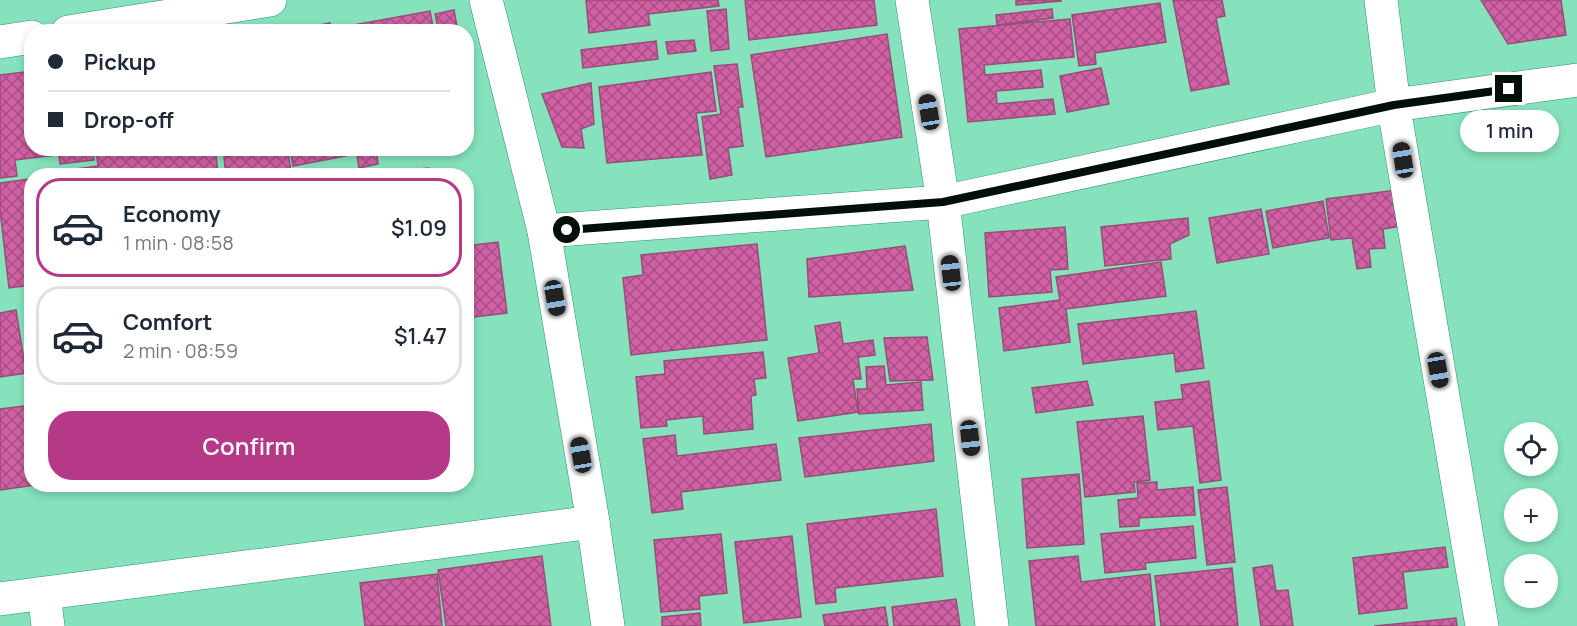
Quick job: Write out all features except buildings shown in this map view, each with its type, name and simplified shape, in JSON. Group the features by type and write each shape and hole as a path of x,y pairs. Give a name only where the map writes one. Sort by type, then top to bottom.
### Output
{"street":[{"path":"118,24 270,0"},
{"path":"486,0 544,231 593,522 608,626"},
{"path":"912,0 943,202 992,626"},
{"path":"1381,0 1394,105 1482,626"},
{"path":"0,42 24,38"},
{"path":"544,231 943,202 1394,105 1577,80"},
{"path":"0,599 593,522"},
{"path":"44,594 48,626"}],"route":[{"path":"567,230 943,202 1394,105 1509,89"}]}
